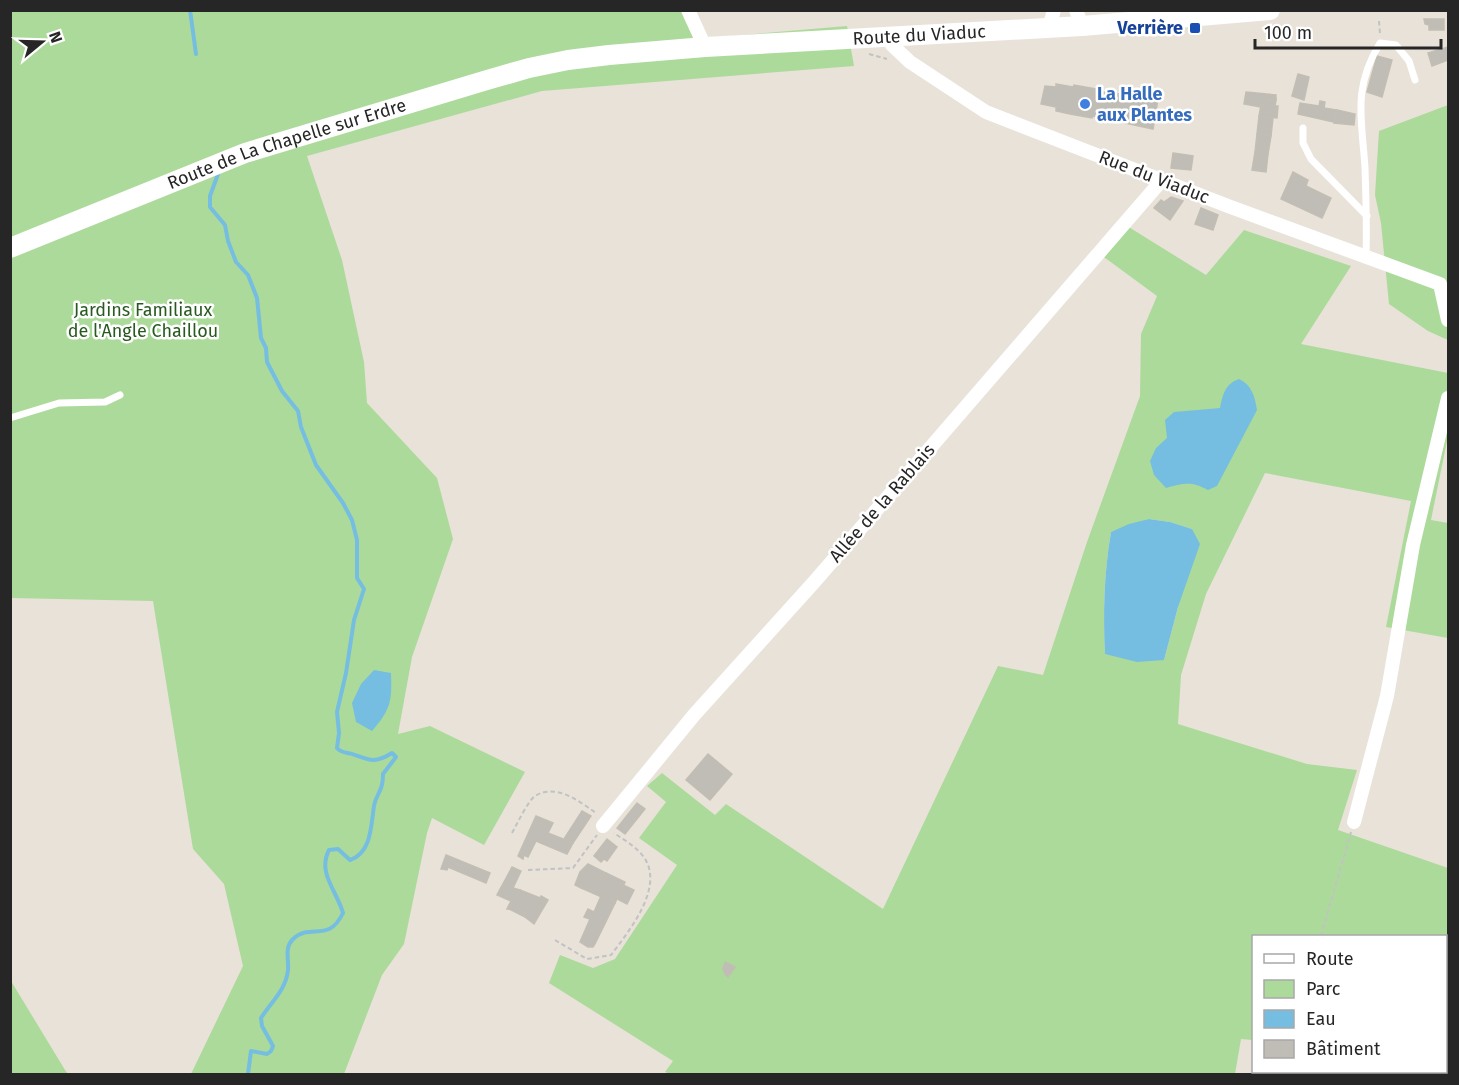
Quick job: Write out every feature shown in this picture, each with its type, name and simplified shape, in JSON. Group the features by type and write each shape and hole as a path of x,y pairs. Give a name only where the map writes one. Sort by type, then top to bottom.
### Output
{"street":[{"path":"688,10 705,47"},
{"name":"Route du Viaduc","path":"568,60 705,47 891,36 1051,19 1270,10"},
{"name":"Rue du Viaduc","path":"891,36 892,45 910,62 986,112 1366,258 1440,284 1449,320"},
{"name":"Route de La Chapelle sur Erdre","path":"10,248 245,153 529,68 568,60"},
{"name":"Allée de la Rablais","path":"605,824 694,715 815,581 1162,180"},
{"path":"1354,822 1388,696 1413,545 1449,398"}],"lane":[{"path":"1366,258 1367,216 1359,108 1363,81 1372,55 1380,43 1396,45 1409,61 1415,80"},
{"path":"1303,128 1303,143 1311,159 1367,216"},
{"path":"10,418 60,403 105,402 120,395"}],"path":[{"path":"1379,21 1380,43"},
{"path":"862,52 892,60"},
{"path":"512,833 534,797 549,791 565,793 645,858 651,875 647,898 632,927 611,955 587,959 555,940"},
{"path":"1321,935 1354,822"},
{"path":"528,870 573,868 605,824"}],"green space":[{"name":"Jardins Familiaux de l'Angle Chaillou","path":"682,10 708,38 847,26 854,66 542,91 307,156 342,260 364,362 367,403 437,478 453,539 412,657 398,734 430,726 525,772 484,845 432,818 404,944 382,975 344,1074 191,1074 243,966 224,884 193,849 153,601 11,598 11,11"},
{"path":"1448,105 1448,340 1428,331 1389,304 1381,223 1375,195 1379,131"},
{"path":"1119,221 1206,275 1244,230 1351,266 1301,344 1448,373 1448,436 1431,520 1448,523 1448,638 1386,627 1411,501 1265,473 1206,594 1181,675 1178,724 1307,764 1357,770 1338,830 1448,868 1448,1074 1388,1074 1447,1073 1447,935 1252,935 1252,1040 1241,1039 1235,1074 670,1074 665,1072 673,1061 549,983 560,955 593,968 615,959 677,865 639,838 666,802 647,786 662,773 715,815 726,804 883,909 998,666 1043,675 1087,542 1140,396 1141,334 1157,296 1093,249","holes":["1149,519 1170,522 1192,529 1178,607 1164,660 1105,654 1105,593 1111,532"]},
{"path":"11,981 65,1070 68,1074 11,1074"}],"water":[{"path":"1239,379 1252,392 1257,410 1217,486 1208,490 1187,484 1166,488 1154,475 1150,461 1156,448 1167,438 1165,420 1174,412 1220,408 1228,387"},
{"path":"1149,519 1170,522 1192,529 1200,544 1178,607 1164,660 1137,662 1105,654 1105,578 1111,532"},
{"path":"374,670 391,673 391,691 387,710 372,731 356,722 352,703 361,684"}],"building":[{"path":"1424,19 1444,19 1444,30 1429,30 1429,25 1425,24"},
{"path":"1448,47 1448,60 1432,66 1428,53"},
{"path":"1377,56 1392,60 1382,97 1367,92"},
{"path":"1298,74 1309,77 1304,100 1292,96"},
{"path":"1056,84 1158,99 1153,129 1093,116 1092,118 1056,111 1056,107 1041,104 1045,86 1056,87"},
{"path":"1246,92 1276,95 1276,100 1267,100 1266,105 1261,105 1261,107 1244,104"},
{"path":"1267,100 1276,100 1277,118 1259,116 1261,105 1266,105"},
{"path":"1320,101 1325,102 1324,108 1337,110 1334,122 1298,114 1300,103 1319,106"},
{"path":"1337,110 1355,114 1354,125 1334,123"},
{"path":"1259,116 1273,118 1271,136 1257,134"},
{"path":"1257,134 1271,136 1268,154 1255,152"},
{"path":"1255,152 1268,154 1266,172 1252,170"},
{"path":"1173,153 1193,156 1191,170 1171,168"},
{"path":"1293,172 1308,180 1306,186 1331,198 1322,218 1281,199"},
{"path":"1171,197 1183,201 1170,220 1154,208 1161,200 1164,202"},
{"path":"1201,208 1218,215 1213,230 1195,224"},
{"path":"708,754 732,774 710,800 686,780"},
{"path":"637,803 645,809 625,834 617,828"},
{"path":"582,811 591,816 573,843 564,839"},
{"path":"536,816 553,823 548,833 573,843 567,854 536,841 528,857 524,855 523,859 518,856"},
{"path":"607,839 617,847 607,861 604,859 601,862 594,856"},
{"path":"446,855 490,873 486,883 448,867 447,870 441,869"},
{"path":"588,864 606,873 602,881 588,874 581,888 575,885 580,872"},
{"path":"512,867 521,871 513,888 520,890 507,909 511,901 497,895"},
{"path":"606,873 625,882 615,903 581,888 588,874 602,881"},
{"path":"623,885 634,890 627,904 617,899"},
{"path":"520,890 540,898 533,911 527,907 524,912 525,917 509,909"},
{"path":"541,896 548,900 534,924 525,917 524,912 527,907 533,911"},
{"path":"601,896 615,903 595,944 593,947 588,947 580,942 590,919 584,917 588,909 594,912"},
{"path":"725,962 735,967 728,977 723,969"}],"waterway":[{"path":"190,10 196,54"},
{"path":"218,174 210,196 210,207 225,225 236,262 248,275 257,298 261,338 266,348 267,362 282,391 298,411 301,427 316,465 343,503 352,520 357,540 357,578 364,589 354,620 337,712 339,733 337,748 370,760 377,760 392,753 396,757 383,774 382,785 374,806 369,837 363,851 350,860 338,849 329,850 325,866 329,882 343,913 331,928 300,934 290,942 287,977 278,996 261,1018 262,1026 273,1046 267,1054 251,1051 248,1074"}],"place":[{"name":"Verrière","path":"1195,28"},
{"name":"La Halle aux Plantes","path":"1085,104"}]}
